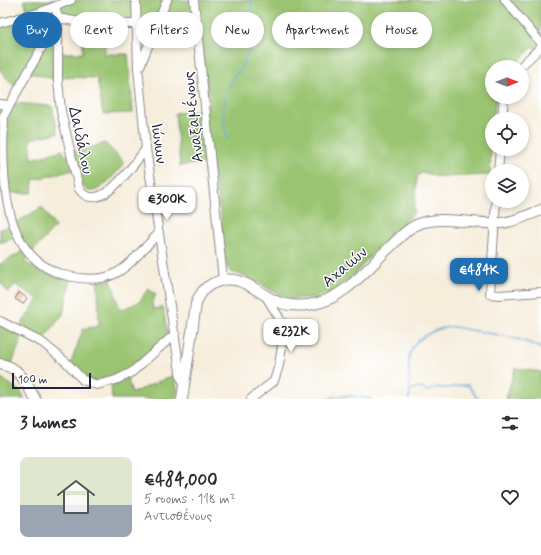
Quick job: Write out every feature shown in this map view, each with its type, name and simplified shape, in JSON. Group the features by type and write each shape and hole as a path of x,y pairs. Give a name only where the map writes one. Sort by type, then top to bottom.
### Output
{"main road":[{"name":"Αχαιών","path":"222,280 239,280 280,303 307,306 319,303 342,292 403,234 417,224 430,221 494,223 510,221 541,210"},
{"path":"182,399 194,314 198,298 209,285 222,280"},
{"path":"0,364 11,367 18,372 35,399"}],"street":[{"path":"0,23 55,7 71,0"},
{"name":"Ιώνων","path":"136,0 136,12"},
{"path":"138,68 167,0"},
{"name":"Αναξαμένους","path":"194,0 222,280"},
{"path":"506,0 541,43"},
{"name":"Δαιδάλου","path":"55,7 56,12"},
{"path":"62,19 91,24 136,24"},
{"path":"39,48 4,104 2,119 2,184 6,208 16,240 21,249 32,261 45,269 69,276 84,278 108,278 123,270 159,233"},
{"name":"Δαιδάλου","path":"58,48 58,81 61,112 76,180 81,191 85,195 92,197 106,194 146,149"},
{"name":"Ιώνων","path":"138,48 138,68 146,149 181,378 185,383"},
{"path":"528,60 541,48"},
{"path":"495,208 490,294 499,296 541,292"},
{"path":"251,399 274,381 278,370 284,333 283,324 265,295"},
{"path":"0,321 43,343 67,363 83,380 97,384 116,380 132,372 174,334"}],"green space":[{"path":"24,0 541,0 541,53 533,47 520,60 485,60 485,104 495,104 494,112 485,112 485,156 491,156 490,164 485,164 485,175 438,177 423,172 417,176 414,213 371,255 355,274 333,292 311,298 287,299 246,276 231,272 227,267 224,256 221,218 212,162 180,166 175,113 208,110 202,48 203,48 203,12 136,12 136,23 128,23 128,12 70,12 70,18 62,16 62,12 27,12"},
{"path":"12,22 12,48 53,48 53,79 31,73 15,87 0,70 0,24"},
{"path":"83,48 105,48 105,54 128,54 133,113 103,114 97,78 60,77 60,53 83,53"},
{"path":"13,103 52,106 58,133 30,139 32,159 63,150 65,156 105,143 125,163 105,184 92,191 86,189 81,182 77,169 33,180 32,193 0,193 0,104"},
{"path":"42,207 55,227 24,261 41,271 71,280 63,314 43,340 25,330 9,371 0,370 0,324 18,330 38,299 15,284 9,293 0,282 0,264 24,251 17,237 0,243 0,229 11,226"},
{"path":"111,280 120,310 139,302 148,289 156,294 152,304 153,309 163,307 168,335 127,371 94,381 86,379 71,363 83,329 99,326 98,281"},
{"path":"515,368 541,372 541,399 506,399"},
{"path":"174,375 178,391 175,399 112,399 111,383 127,377 132,393"},
{"path":"0,377 21,392 25,399 0,399"}],"building":[{"path":"19,292 27,298 23,304 15,299"}],"waterway":[{"path":"227,139 224,118 225,102 233,76 241,68 252,37 255,25 250,14 252,0"},
{"path":"409,399 409,358 411,351 417,342 435,331 456,327 515,339 541,348"},
{"path":"412,389 420,388 428,391 438,387 449,388 460,385 468,385 478,399"},
{"path":"329,399 339,396 371,399"}]}
